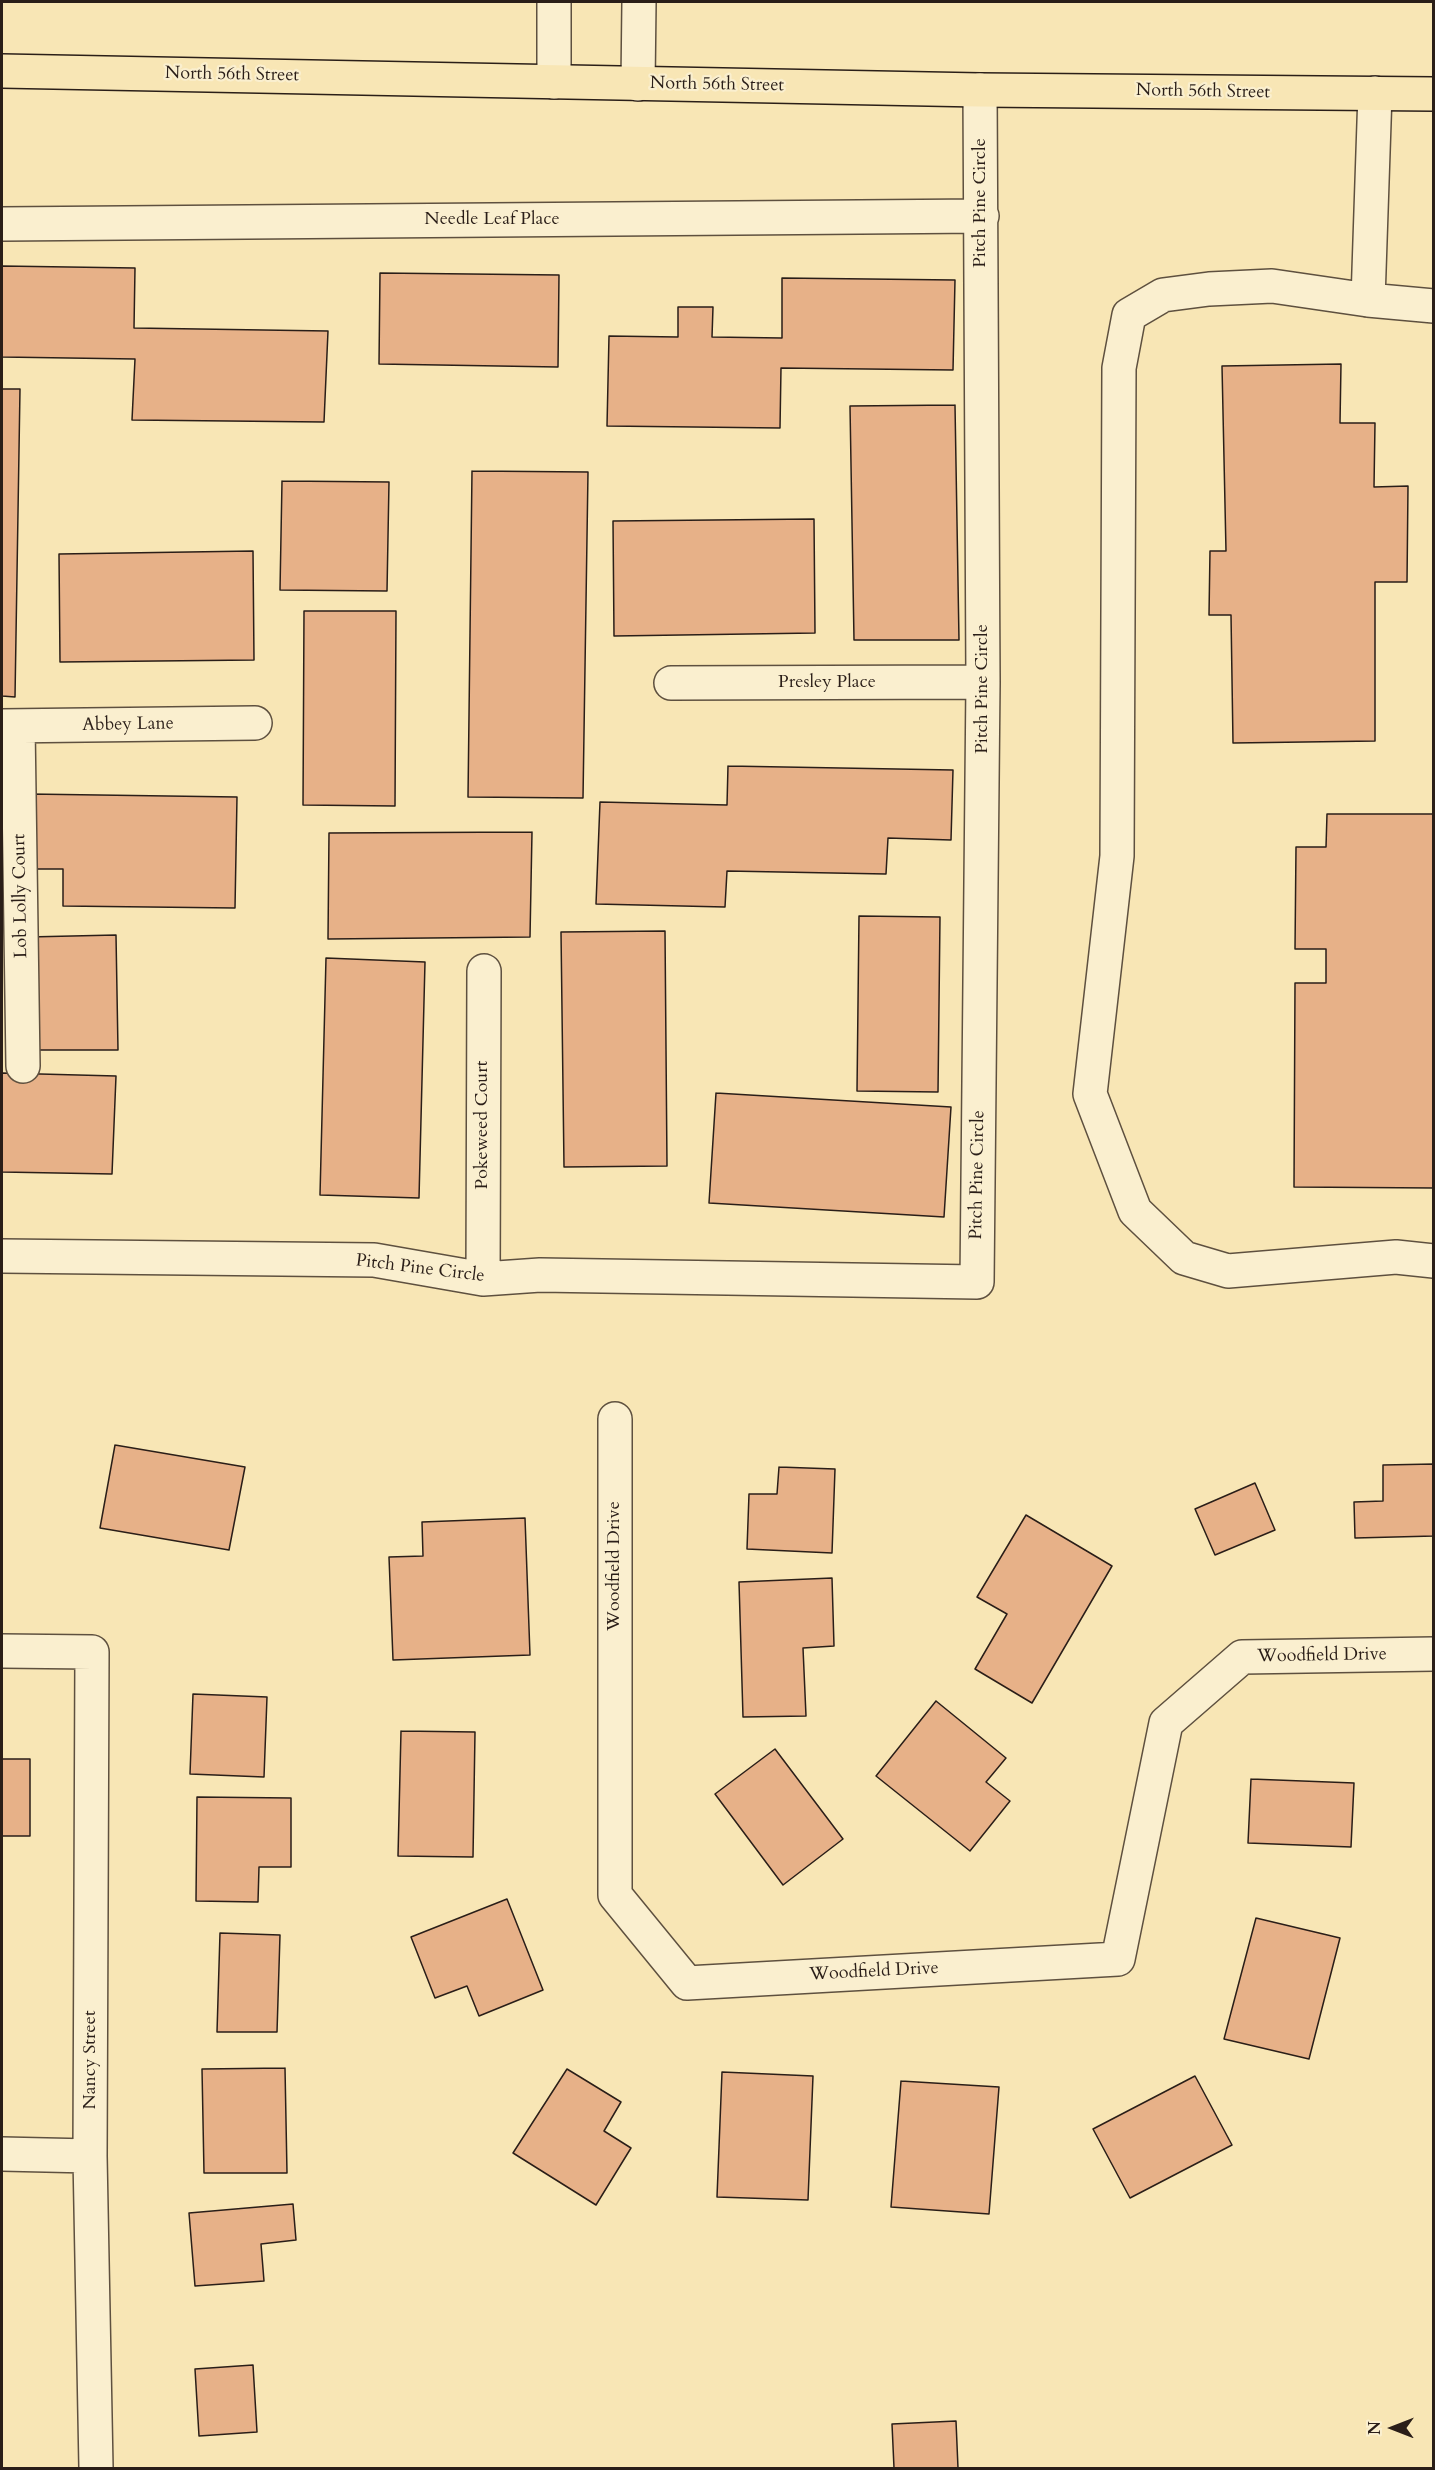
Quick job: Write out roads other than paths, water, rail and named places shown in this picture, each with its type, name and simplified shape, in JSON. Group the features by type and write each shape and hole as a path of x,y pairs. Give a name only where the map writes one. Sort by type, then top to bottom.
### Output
{"main road":[{"name":"North 56th Street","path":"2,71 980,90 1434,94"}],"street":[{"path":"554,2 554,82"},
{"path":"638,84 639,2"},
{"name":"Pitch Pine Circle","path":"2,1256 374,1260 483,1279 540,1275 977,1282 983,682 980,90"},
{"path":"1368,300 1374,93"},
{"name":"Needle Leaf Place","path":"2,224 982,216"},
{"path":"1434,306 1368,300 1272,286 1209,289 1162,295 1129,315 1119,368 1117,856 1090,1094 1135,1211 1184,1258 1228,1271 1396,1257 1434,1261"},
{"name":"Presley Place","path":"671,683 983,682"},
{"name":"Abbey Lane","path":"10,726 255,723"},
{"name":"Lob Lolly Court","path":"10,726 23,1066"},
{"name":"Pokeweed Court","path":"483,1279 484,971"},
{"name":"Woodfield Drive","path":"615,1419 615,1895 687,1983 1118,1959 1166,1723 1242,1657 1434,1654"},
{"name":"Nancy Street","path":"2,1651 92,1652 90,2156 96,2469"},
{"path":"2,2154 90,2156"}]}
